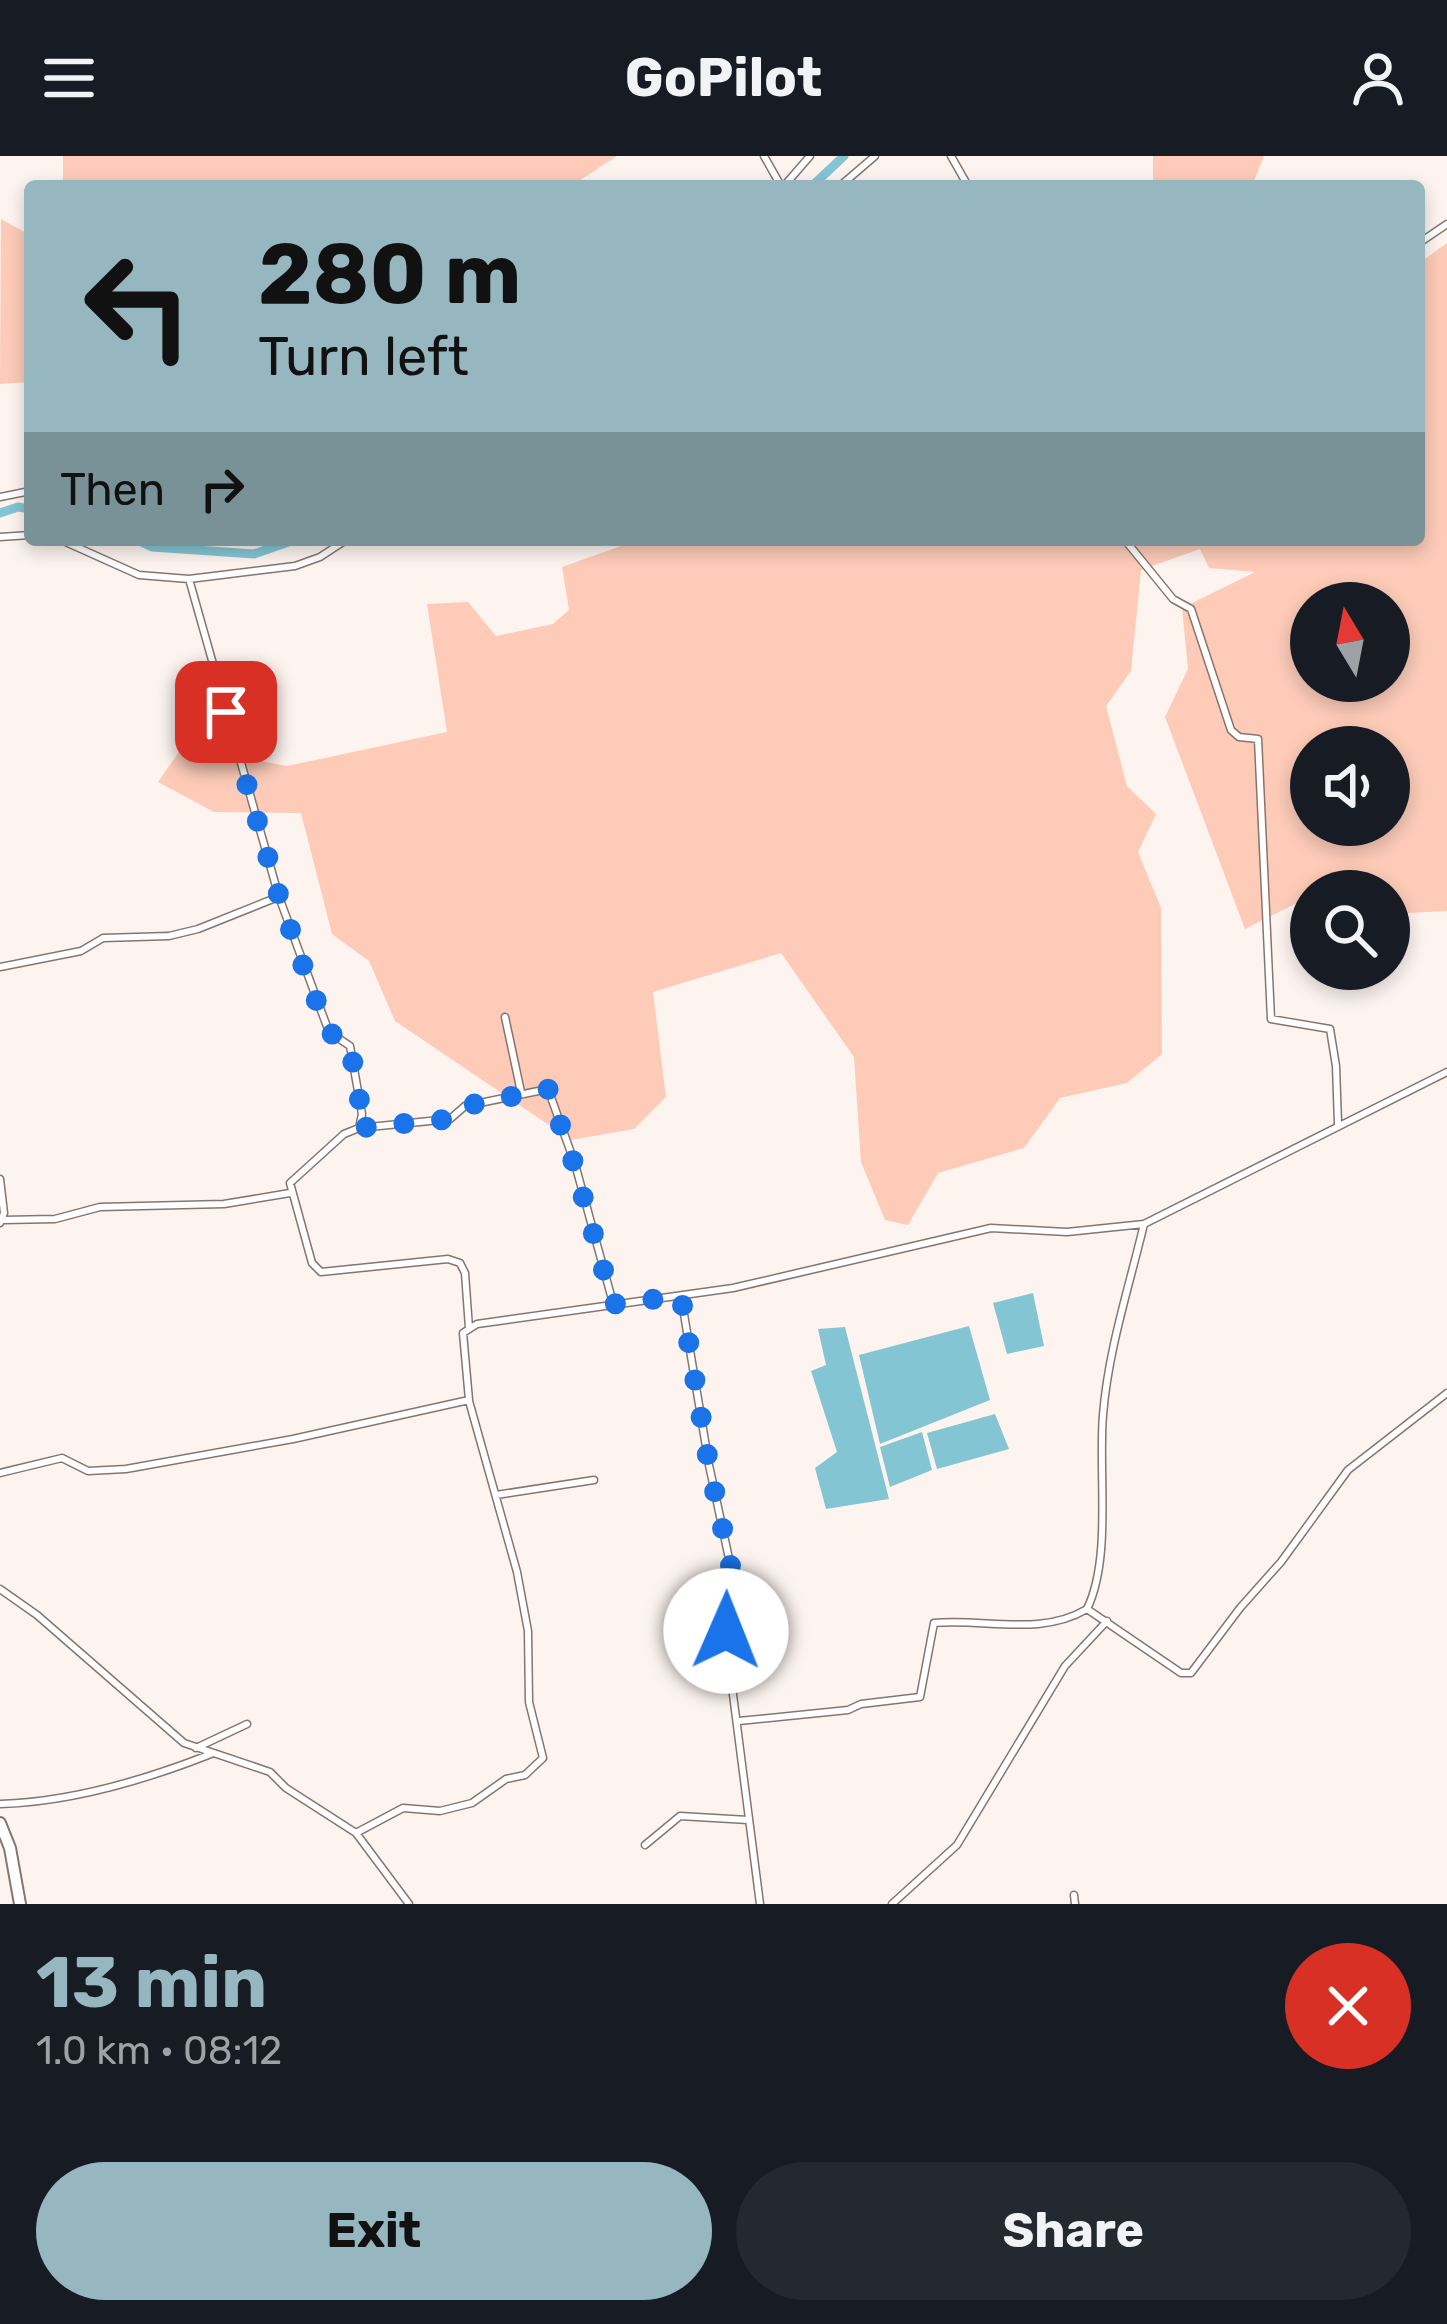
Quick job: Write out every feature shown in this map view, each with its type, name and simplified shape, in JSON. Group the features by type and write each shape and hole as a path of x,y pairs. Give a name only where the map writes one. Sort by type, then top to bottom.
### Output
{"main road":[{"path":"0,1823 10,1848 20,1904"}],"street":[{"path":"788,180 810,156"},
{"path":"847,180 874,156"},
{"path":"75,546 139,574 189,579 295,566 337,546"},
{"path":"1130,546 1173,599 1191,609 1232,730 1239,737 1258,740 1271,1019 1330,1029 1338,1124"},
{"path":"189,579 279,896 329,1032 350,1046 362,1114 358,1128"},
{"path":"0,967 81,951 103,938 169,936 198,929 279,896"},
{"path":"505,1017 521,1092"},
{"path":"356,1833 403,1808 440,1811 472,1804 506,1779 526,1775 543,1757 529,1702 528,1631 517,1572 469,1400 464,1333 469,1328 733,1288 992,1228 1067,1232 1144,1224 1447,1072"},
{"path":"469,1328 465,1273 460,1263 448,1258 321,1272 312,1263 291,1193 294,1175 358,1128 450,1119 465,1106 545,1088 613,1304"},
{"path":"0,1179 2,1222 55,1220 100,1207 224,1204 291,1193"},
{"path":"739,1720 848,1710 860,1704 920,1697 934,1624 1036,1625 1087,1609 1102,1526 1102,1419 1109,1366 1144,1224"},
{"path":"681,1296 731,1568 719,1586 760,1904"},
{"path":"1087,1609 1181,1673 1191,1672 1348,1470 1447,1394"},
{"path":"0,1473 62,1458 88,1471 126,1468 293,1439 469,1400"},
{"path":"495,1496 593,1480"},
{"path":"0,1588 184,1743 270,1772 286,1788 356,1833 409,1904"},
{"path":"892,1904 957,1845 1065,1666 1107,1621"},
{"path":"196,1748 247,1724"},
{"path":"0,1804 91,1791 162,1774 212,1754"},
{"path":"645,1845 680,1816 748,1820"}],"shaded area":[{"path":"63,156 617,156 580,180 63,180"},
{"path":"1153,156 1264,156 1254,180 1153,180"},
{"path":"1,219 24,232 24,382 0,384"},
{"path":"1447,243 1447,911 1410,913 1410,870 1290,870 1290,906 1245,929 1165,717 1188,669 1182,608 1255,572 1209,568 1200,549 1141,570 1131,671 1106,706 1127,786 1156,814 1138,852 1161,908 1162,1054 1127,1083 1060,1098 1024,1148 938,1173 908,1225 885,1220 861,1162 854,1057 781,953 653,992 666,1097 634,1129 571,1140 395,1021 369,961 332,934 301,813 214,812 158,782 183,746 287,766 447,732 427,604 468,602 496,636 553,624 569,610 562,567 621,546 1425,546 1425,259"}],"water":[{"path":"1033,1293 1044,1346 1007,1354 993,1303"},
{"path":"969,1326 990,1400 880,1444 859,1355"},
{"path":"845,1327 889,1499 826,1509 815,1468 837,1452 811,1371 826,1365 818,1329"},
{"path":"995,1414 1009,1449 937,1469 927,1433"},
{"path":"922,1432 932,1470 890,1487 880,1447"}],"waterway":[{"path":"818,180 844,156"},
{"path":"0,513 24,508"},
{"path":"150,546 254,554 277,546"}],"route":[{"path":"226,712 308,980 329,1032 350,1046 362,1114 358,1128 455,1118 465,1106 548,1089 592,1221 613,1304 681,1296 731,1568 719,1586 726,1631"}]}
